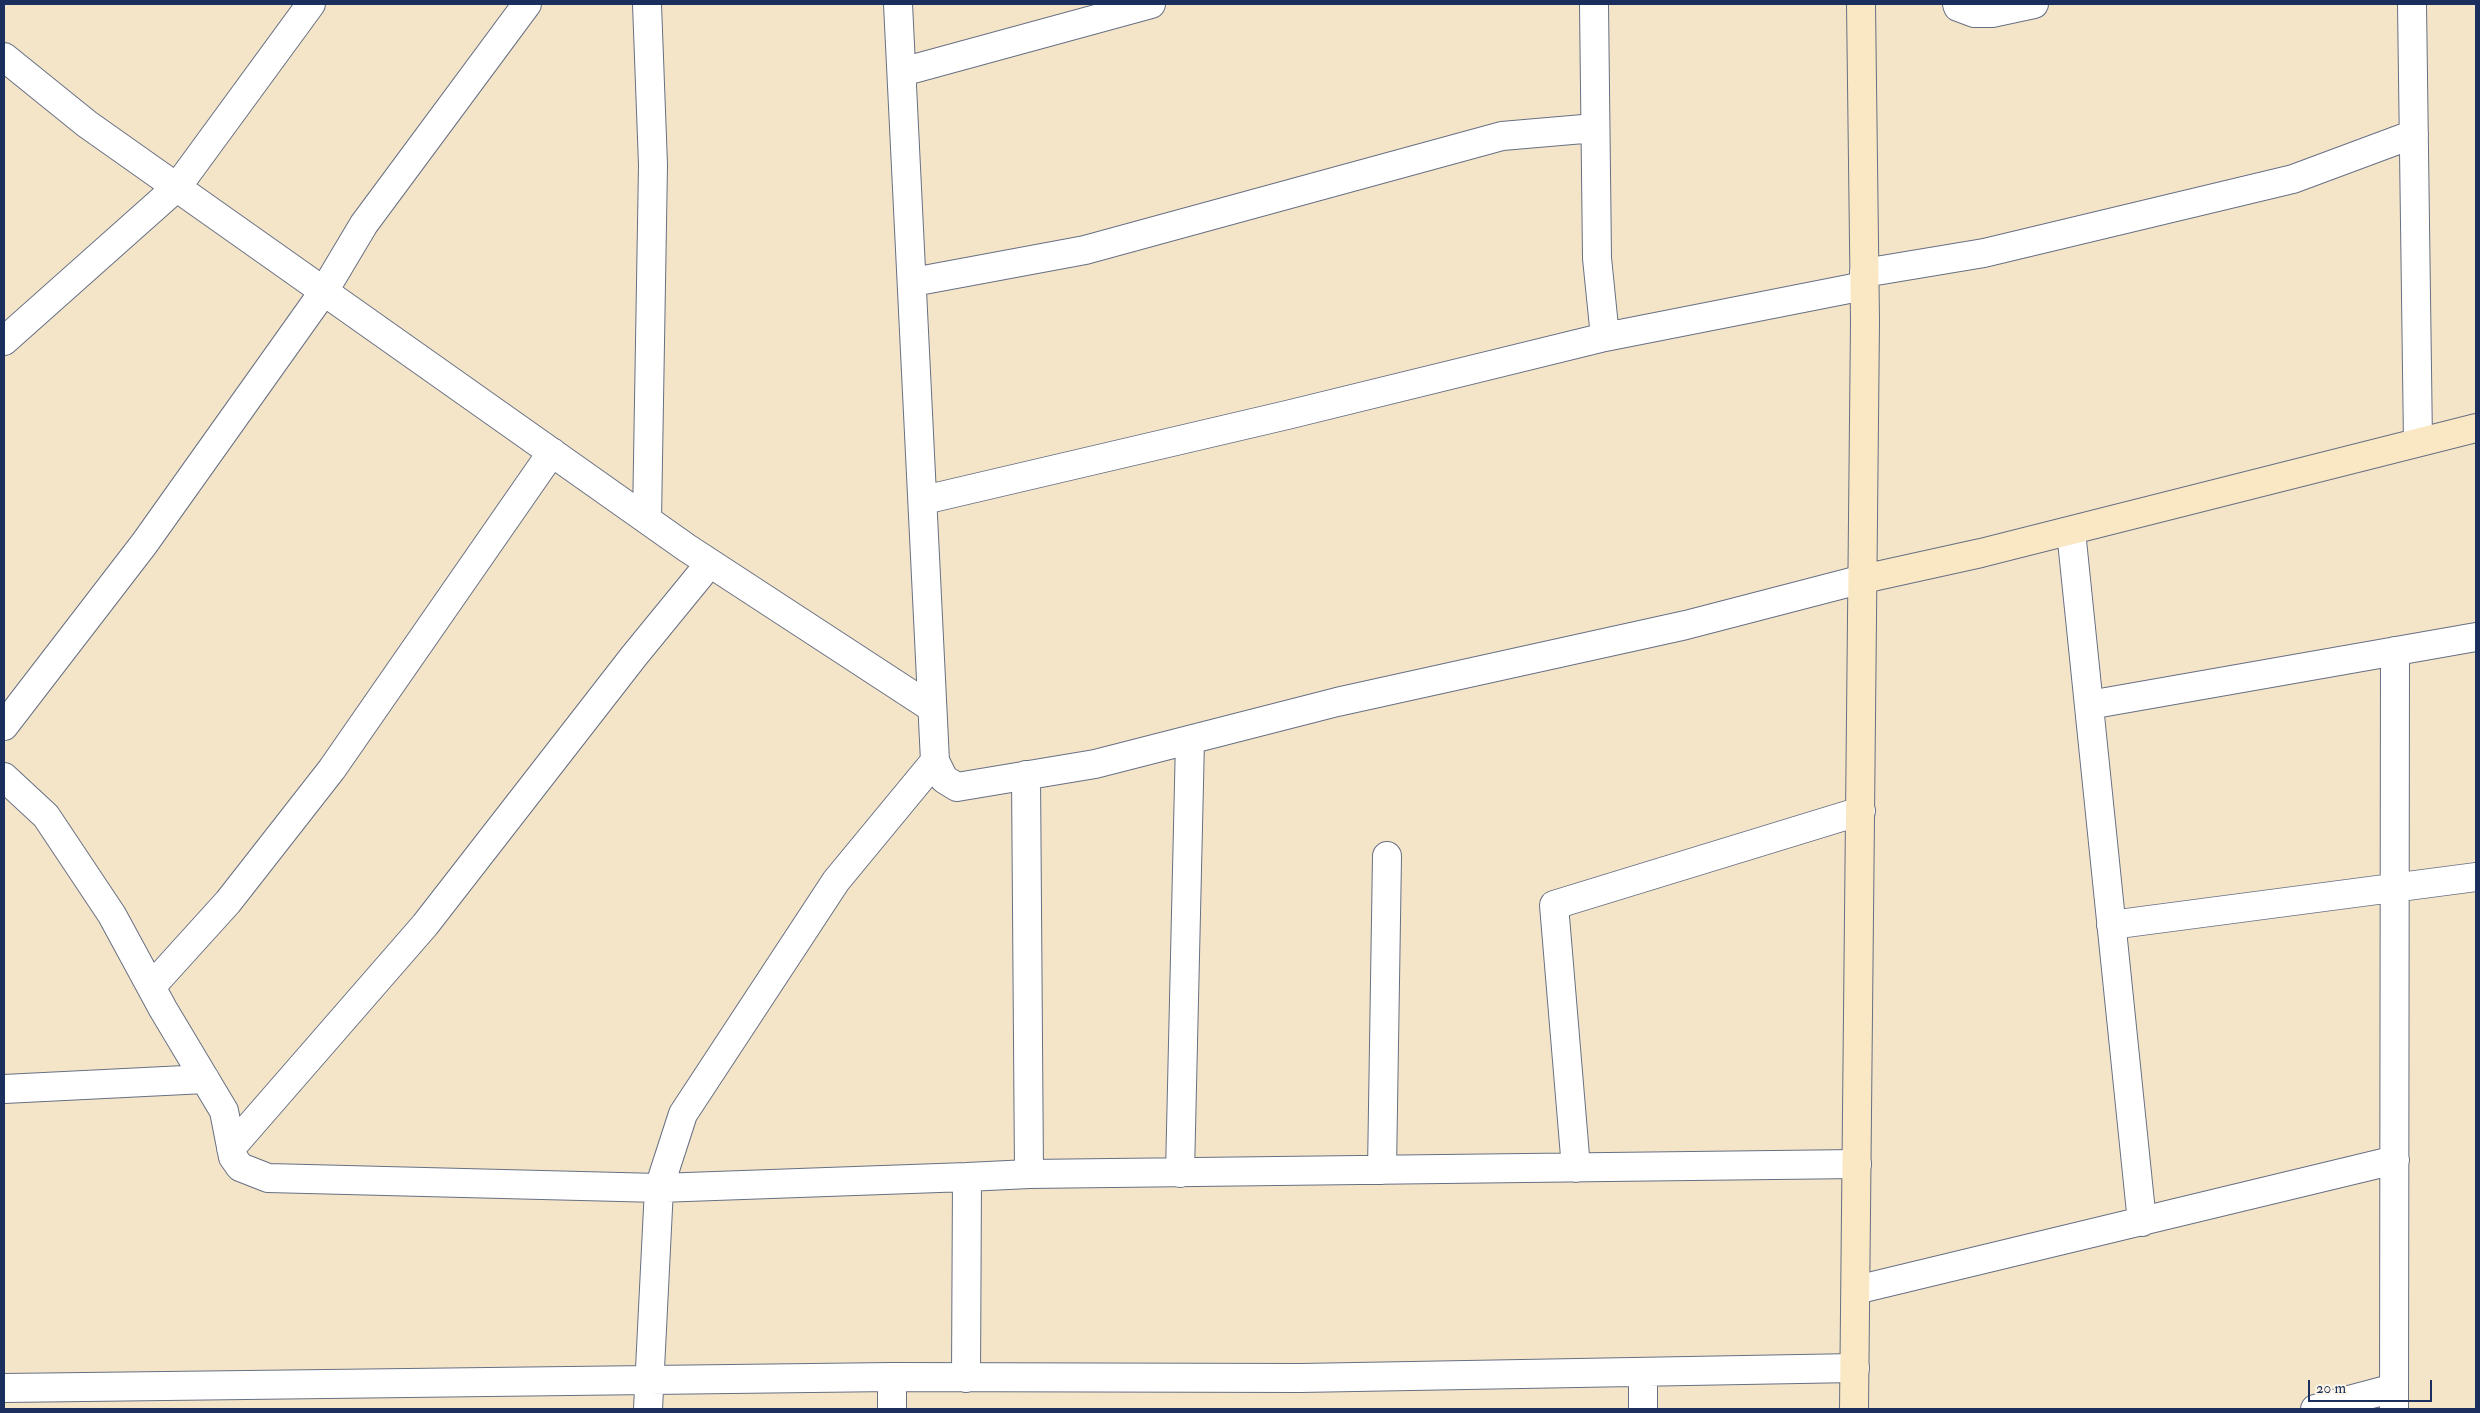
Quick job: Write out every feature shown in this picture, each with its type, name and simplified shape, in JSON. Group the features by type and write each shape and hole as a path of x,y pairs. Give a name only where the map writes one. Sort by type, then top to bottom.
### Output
{"street":[{"path":"4,341 177,187 311,4"},
{"path":"4,726 144,544 324,291 364,224 527,4"},
{"path":"647,4 653,166 647,519"},
{"path":"898,4 924,500 935,761 944,779 957,787 1095,764 1337,702 1686,625 1863,579 2071,531 2476,428"},
{"path":"902,72 1151,4"},
{"path":"1594,4 1597,258 1605,337"},
{"path":"1854,1409 1863,579 1864,279 1861,4"},
{"path":"1957,4 1958,7 1974,13 1992,13 2034,4"},
{"path":"2412,4 2418,442"},
{"path":"4,57 87,124 647,519 710,563 932,708"},
{"path":"913,282 1085,250 1502,136 1595,128"},
{"path":"924,500 1296,413 1605,337 1984,253 2293,179 2414,134"},
{"path":"151,987 228,902 332,769 552,452"},
{"path":"2071,531 2142,1222"},
{"path":"231,1148 425,924 634,656 710,563"},
{"path":"2089,705 2476,637"},
{"path":"2315,1409 2394,1399 2395,651"},
{"path":"1180,1173 1190,740"},
{"path":"648,1409 659,1188 682,1114 836,881 935,761"},
{"path":"1026,775 1030,1174"},
{"path":"4,777 46,816 112,915 151,987 224,1111 231,1148 240,1167 268,1178 659,1188 1030,1174 1857,1164"},
{"path":"1576,1168 1554,905 1861,811"},
{"path":"1382,1170 1387,856"},
{"path":"2111,926 2476,877"},
{"path":"4,1089 204,1079"},
{"path":"1856,1290 2395,1160"},
{"path":"966,1378 967,1177"},
{"path":"4,1388 892,1377 1300,1378 1855,1368"},
{"path":"1643,1372 1643,1409"},
{"path":"892,1377 892,1409"}]}
